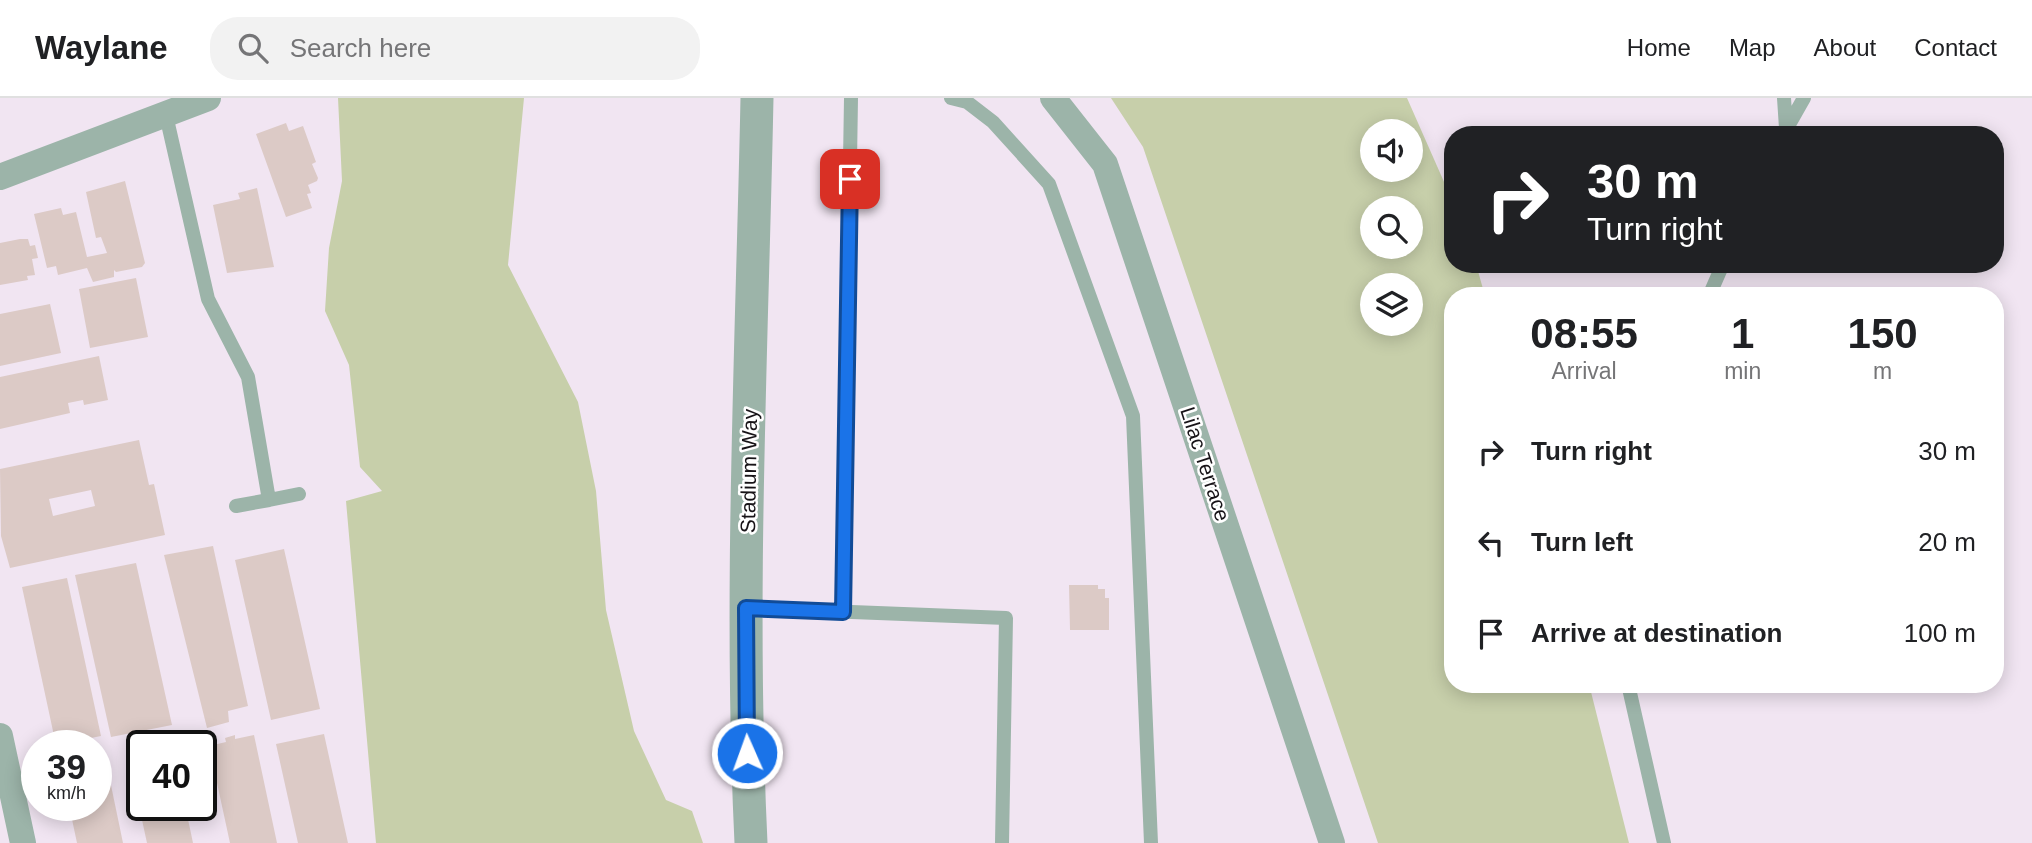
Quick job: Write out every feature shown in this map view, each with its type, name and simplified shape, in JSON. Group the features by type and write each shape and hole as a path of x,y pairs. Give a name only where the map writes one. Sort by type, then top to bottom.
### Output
{"street":[{"path":"0,177 208,98"},
{"name":"Stadium Way","path":"751,843 746,732 746,608 757,98"},
{"name":"Lilac Terrace","path":"1053,98 1105,164 1332,843"},
{"path":"0,736 23,843"}],"lane":[{"path":"843,612 851,98"},
{"path":"951,98 967,102 993,122 1049,184 1133,416 1151,843"},
{"path":"1784,98 1785,126"},
{"path":"1788,126 1804,98"},
{"path":"166,115 208,299 248,377 269,500"},
{"path":"236,506 299,494"},
{"path":"746,608 1006,618 1002,843"},
{"path":"1630,693 1664,843"}],"green space":[{"path":"338,98 524,98 508,265 578,402 596,491 606,610 634,731 666,800 692,811 703,843 376,843 346,501 382,491 360,467 349,365 325,311 329,248 342,181"},
{"path":"1111,98 1407,98 1416,119 1360,119 1360,182 1423,182 1423,134 1444,182 1444,273 1479,273 1482,287 1444,287 1444,693 1591,693 1629,843 1378,843 1143,147"}],"building":[{"path":"286,123 289,131 303,126 316,162 312,164 318,178 308,185 311,193 307,194 312,208 286,217 256,134"},
{"path":"125,181 145,263 142,267 116,272 114,270 114,277 93,282 87,268 58,275 56,266 47,268 34,214 61,208 63,215 76,212 87,257 107,253 101,237 96,238 86,192"},
{"path":"257,188 274,267 227,273 213,205 240,199 238,193"},
{"path":"28,239 30,246 35,245 38,258 32,259 35,275 27,276 28,280 0,285 0,243"},
{"path":"136,278 148,337 90,348 79,289"},
{"path":"50,304 61,353 0,366 0,314"},
{"path":"99,356 108,400 84,405 83,400 68,403 70,413 0,429 0,377"},
{"path":"139,440 149,485 154,484 165,535 10,568 1,536 0,469","holes":["91,490 95,506 53,516 49,499"]},
{"path":"213,546 248,706 228,711 229,722 207,728 164,555"},
{"path":"284,549 320,709 271,720 235,560"},
{"path":"136,563 172,725 147,730 126,730 126,734 112,737 75,575"},
{"path":"67,578 100,730 53,730 22,587"},
{"path":"1069,585 1098,585 1098,589 1105,589 1105,598 1109,598 1109,630 1070,630"},
{"path":"324,734 348,843 298,843 276,744"},
{"path":"254,735 277,843 230,843 217,783 217,744 226,742 225,738"},
{"path":"112,790 123,843 77,843 72,821 112,821"},
{"path":"142,821 188,821 193,843 147,843"}],"route":[{"path":"747,753 746,608 843,612 850,179"}]}
